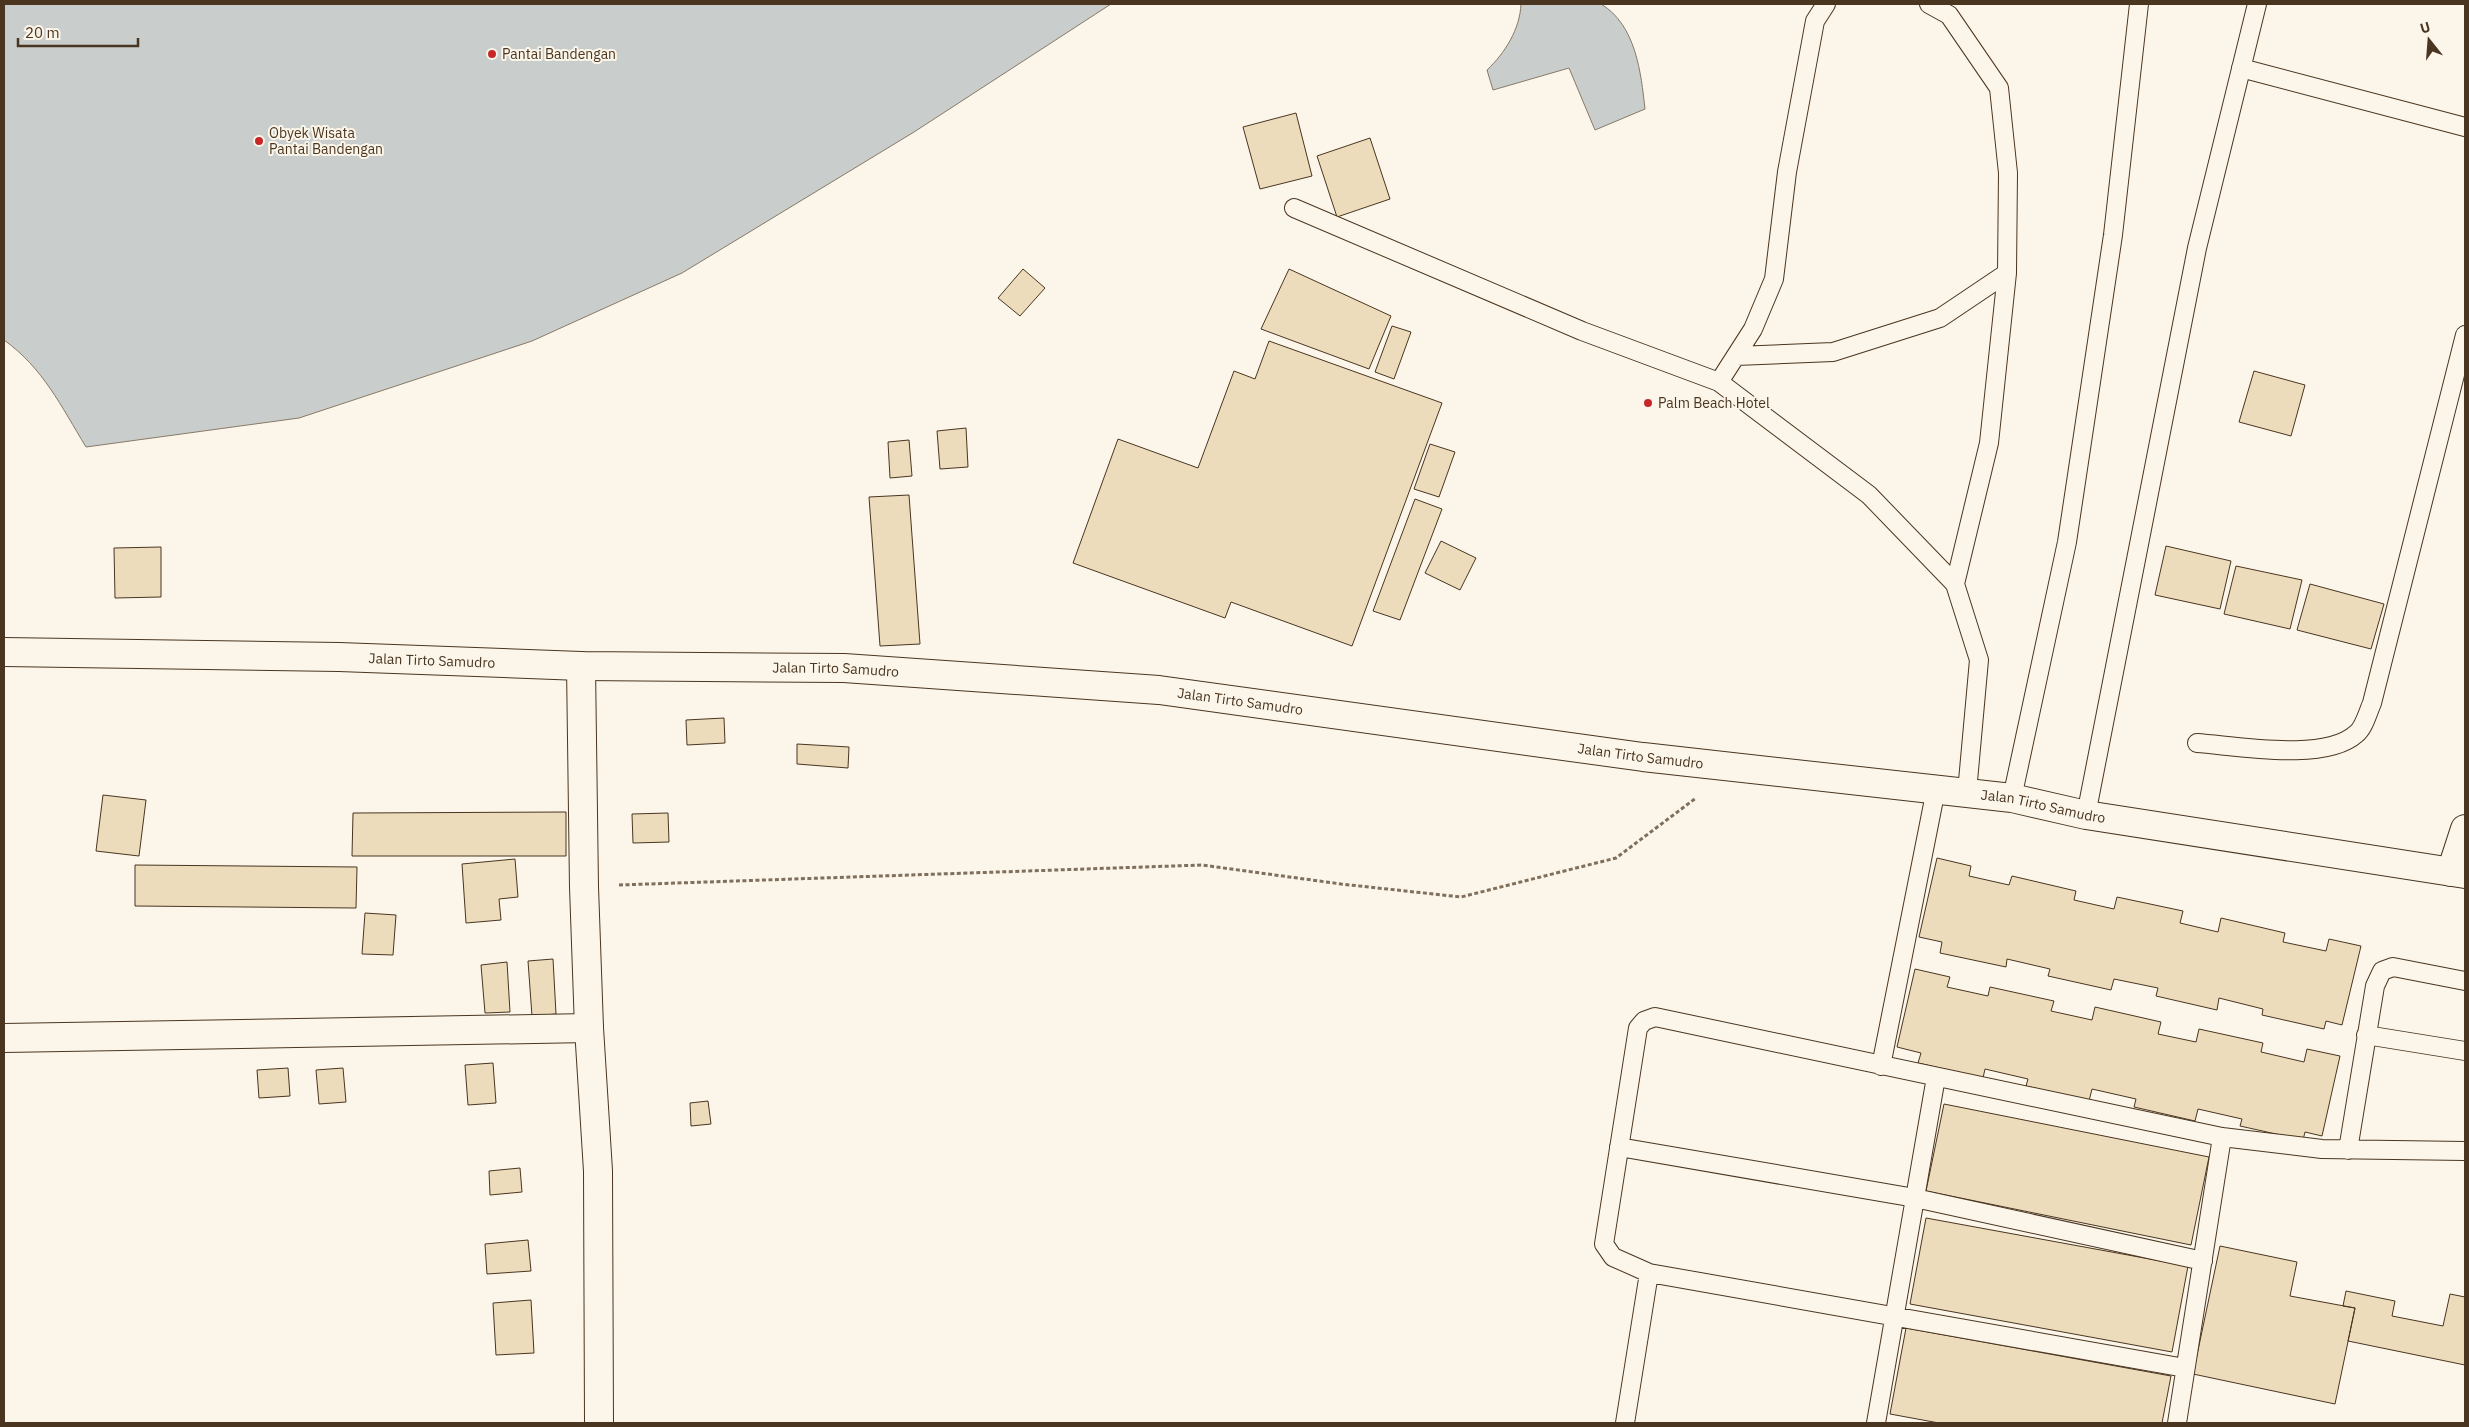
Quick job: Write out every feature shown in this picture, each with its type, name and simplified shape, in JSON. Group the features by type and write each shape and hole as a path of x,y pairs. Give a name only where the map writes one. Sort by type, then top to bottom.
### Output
{"street":[{"name":"Jalan Tirto Samudro","path":"4,652 339,657 581,666 844,668 1159,690 1730,767 2012,798 2086,815 2458,873"},
{"path":"581,666 584,887 589,1028 598,1171 599,1423"},
{"path":"2458,873 2465,829"},
{"path":"4,1038 589,1028"}],"lane":[{"path":"1719,382 1753,329 1774,279 1787,172 1815,21 1826,4"},
{"path":"1929,4 1949,15 1999,88 2008,172 2007,273 1988,443 1955,584"},
{"path":"2012,798 2067,542 2113,235 2138,4"},
{"path":"2086,815 2196,248 2257,4"},
{"path":"2241,68 2465,127"},
{"path":"1294,208 1582,331 1719,382 1869,495 1955,584 1980,660 1966,792"},
{"path":"1736,356 1833,352 1940,318 2007,273"},
{"path":"2197,743 2311,751 2341,744 2358,733 2372,703 2465,335"},
{"path":"1881,1066 1936,789"},
{"path":"2348,1150 2375,986 2382,971 2393,967 2465,981"},
{"path":"2185,1368 1649,1273 1613,1257 1604,1244 1638,1028 1644,1021 1656,1017 1936,1078 2222,1137 2322,1149 2465,1151"},
{"path":"2366,1035 2465,1051"},
{"path":"1876,1423 1936,1078"},
{"path":"2177,1423 2222,1137"},
{"path":"1619,1147 1915,1198 2203,1261"},
{"path":"1625,1423 1649,1273"}],"path":[{"path":"584,887 1202,865 1341,884 1461,897 1616,858 1690,803 1730,767"}],"shaded area":[{"path":"4,4 1111,4 914,132 682,273 532,341 299,418 86,447 40,375 18,351 4,340"},
{"path":"1521,4 1601,4 1613,13 1622,24 1635,51 1639,65 1645,109 1595,130 1569,68 1493,90 1487,70 1500,56 1515,31"}],"building":[{"path":"1296,113 1312,176 1260,189 1243,127"},
{"path":"1370,138 1390,199 1337,217 1317,156"},
{"path":"1023,269 1045,288 1020,316 998,298"},
{"path":"1289,269 1391,316 1369,369 1261,329"},
{"path":"1392,326 1411,332 1394,379 1375,372"},
{"path":"1269,341 1442,403 1352,646 1231,602 1225,618 1073,563 1118,439 1198,468 1234,371 1255,379"},
{"path":"2254,371 2305,385 2291,436 2239,422"},
{"path":"966,428 968,467 940,469 937,431"},
{"path":"909,440 912,476 890,478 888,442"},
{"path":"1430,444 1455,452 1439,497 1414,489"},
{"path":"909,495 920,644 880,646 869,497"},
{"path":"1415,499 1442,509 1400,620 1373,611"},
{"path":"1441,541 1476,558 1460,590 1425,573"},
{"path":"2166,546 2231,561 2220,609 2155,595"},
{"path":"161,547 161,597 115,598 114,548"},
{"path":"2236,566 2302,580 2290,629 2224,614"},
{"path":"2310,584 2384,604 2371,649 2297,630"},
{"path":"724,718 725,743 687,745 686,720"},
{"path":"797,744 849,747 848,768 797,764"},
{"path":"103,795 146,800 139,856 96,851"},
{"path":"566,812 566,856 352,856 353,813"},
{"path":"668,813 669,842 633,843 632,814"},
{"path":"1937,858 1971,866 1969,876 2009,885 2012,876 2076,891 2074,900 2114,909 2117,897 2183,911 2180,923 2218,932 2221,918 2285,933 2283,942 2326,951 2329,939 2361,946 2342,1025 2326,1021 2324,1029 2262,1015 2263,1009 2219,998 2217,1010 2156,996 2158,988 2114,979 2111,990 2048,976 2050,969 2007,959 2006,967 1940,953 1942,942 1919,937"},
{"path":"515,859 518,897 499,899 501,920 466,923 462,864"},
{"path":"135,865 357,867 356,908 135,906"},
{"path":"365,913 396,915 393,955 362,954"},
{"path":"553,959 556,1014 532,1016 528,961"},
{"path":"507,962 510,1012 485,1013 481,965"},
{"path":"1915,969 1950,977 1947,987 1988,996 1990,987 2054,1001 2051,1011 2092,1020 2095,1007 2161,1022 2158,1034 2196,1042 2199,1029 2263,1043 2261,1052 2304,1062 2307,1049 2340,1056 2322,1136 2305,1132 2303,1140 2240,1126 2242,1119 2198,1109 2195,1121 2134,1107 2136,1099 2092,1089 2089,1101 2026,1086 2028,1079 1985,1069 1983,1078 1918,1063 1921,1053 1897,1047"},
{"path":"493,1063 496,1103 468,1105 465,1065"},
{"path":"288,1068 290,1096 259,1098 257,1070"},
{"path":"343,1068 346,1102 319,1104 316,1070"},
{"path":"708,1101 711,1124 691,1126 690,1103"},
{"path":"1944,1104 2209,1157 2191,1245 1926,1191"},
{"path":"520,1168 522,1192 490,1195 489,1171"},
{"path":"1926,1218 2188,1266 2172,1352 1910,1304"},
{"path":"528,1240 531,1271 487,1274 485,1244"},
{"path":"2220,1246 2297,1262 2290,1296 2355,1308 2335,1404 2193,1374"},
{"path":"2346,1291 2395,1301 2392,1316 2443,1326 2450,1294 2465,1297 2465,1365 2348,1341 2355,1308 2343,1306"},
{"path":"531,1300 534,1353 496,1355 493,1303"},
{"path":"1906,1328 2171,1376 2162,1423 1939,1423 1890,1414"}],"place":[{"name":"Pantai Bandengan","path":"492,54"},
{"name":"Obyek Wisata Pantai Bandengan","path":"259,141"},
{"name":"Palm Beach Hotel","path":"1648,403"}]}
